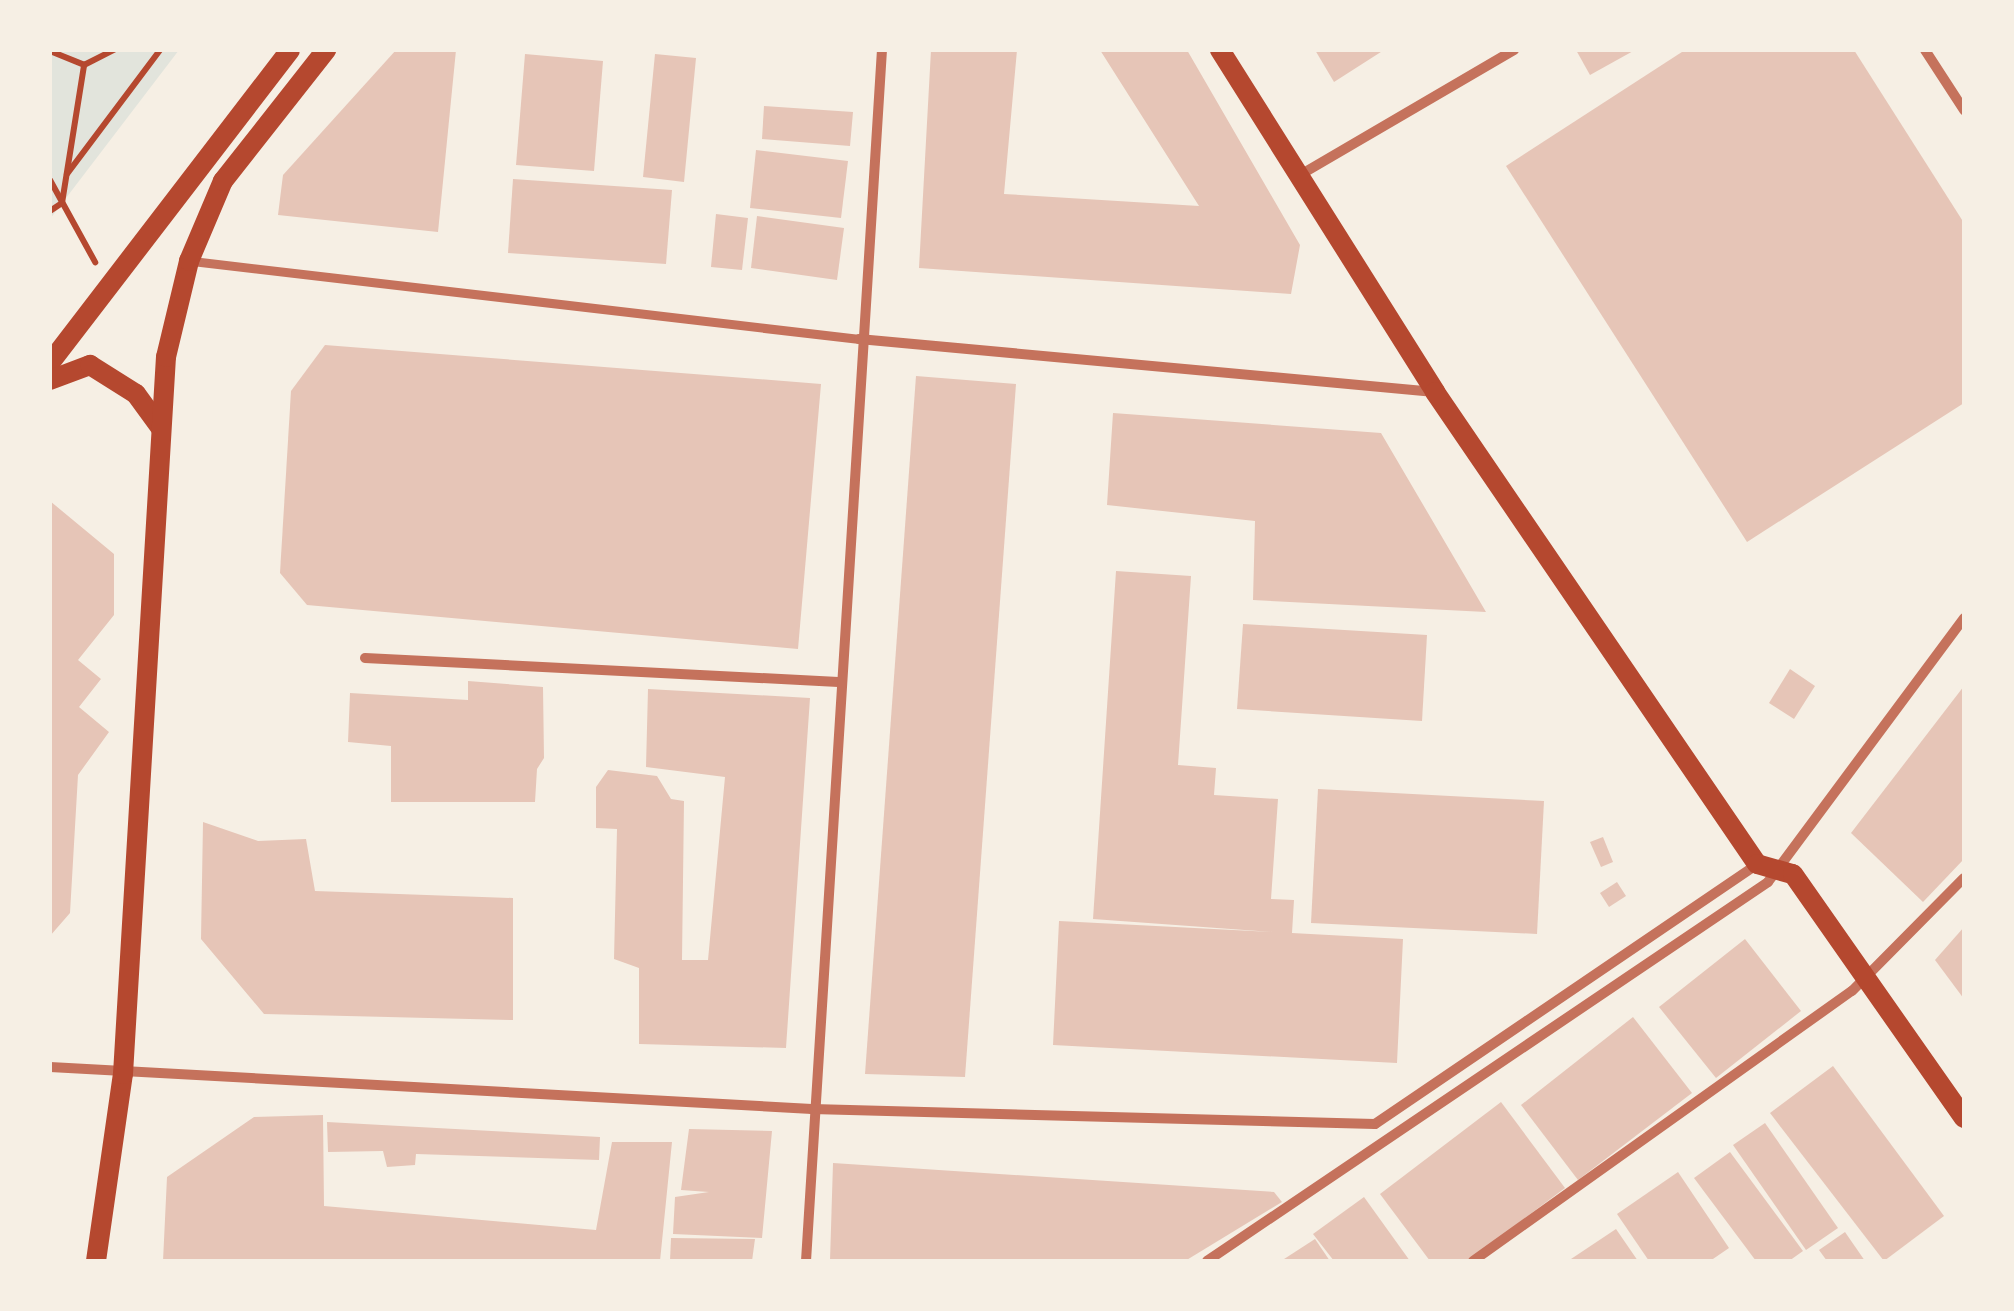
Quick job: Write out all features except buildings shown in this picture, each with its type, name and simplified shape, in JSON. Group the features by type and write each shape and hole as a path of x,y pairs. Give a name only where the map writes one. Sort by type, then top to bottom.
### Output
{"main road":[{"path":"50,362 290,50"},
{"path":"96,1261 123,1074 166,357 189,261 223,181 326,50"},
{"path":"1220,50 1435,392 1767,867 1793,874 1964,1118"},
{"path":"50,380 90,365 136,394 160,427"}],"street":[{"path":"806,1261 838,682 882,50"},
{"path":"1299,176 1514,50"},
{"path":"1925,50 1964,110"},
{"path":"189,261 860,339 1435,392"},
{"path":"1207,1261 1752,893 1767,867 1964,618"},
{"path":"365,658 838,682"},
{"path":"50,1067 812,1110 1374,1124 1767,867"},
{"path":"1474,1261 1866,976 1964,878"}],"path":[{"path":"84,66 114,50"},
{"path":"67,174 160,50"},
{"path":"50,51 84,66"},
{"path":"50,211 62,203 84,66"},
{"path":"50,180 107,285"},
{"path":"50,201 62,203"}],"shaded area":[{"path":"50,50 179,50 50,219"}]}
